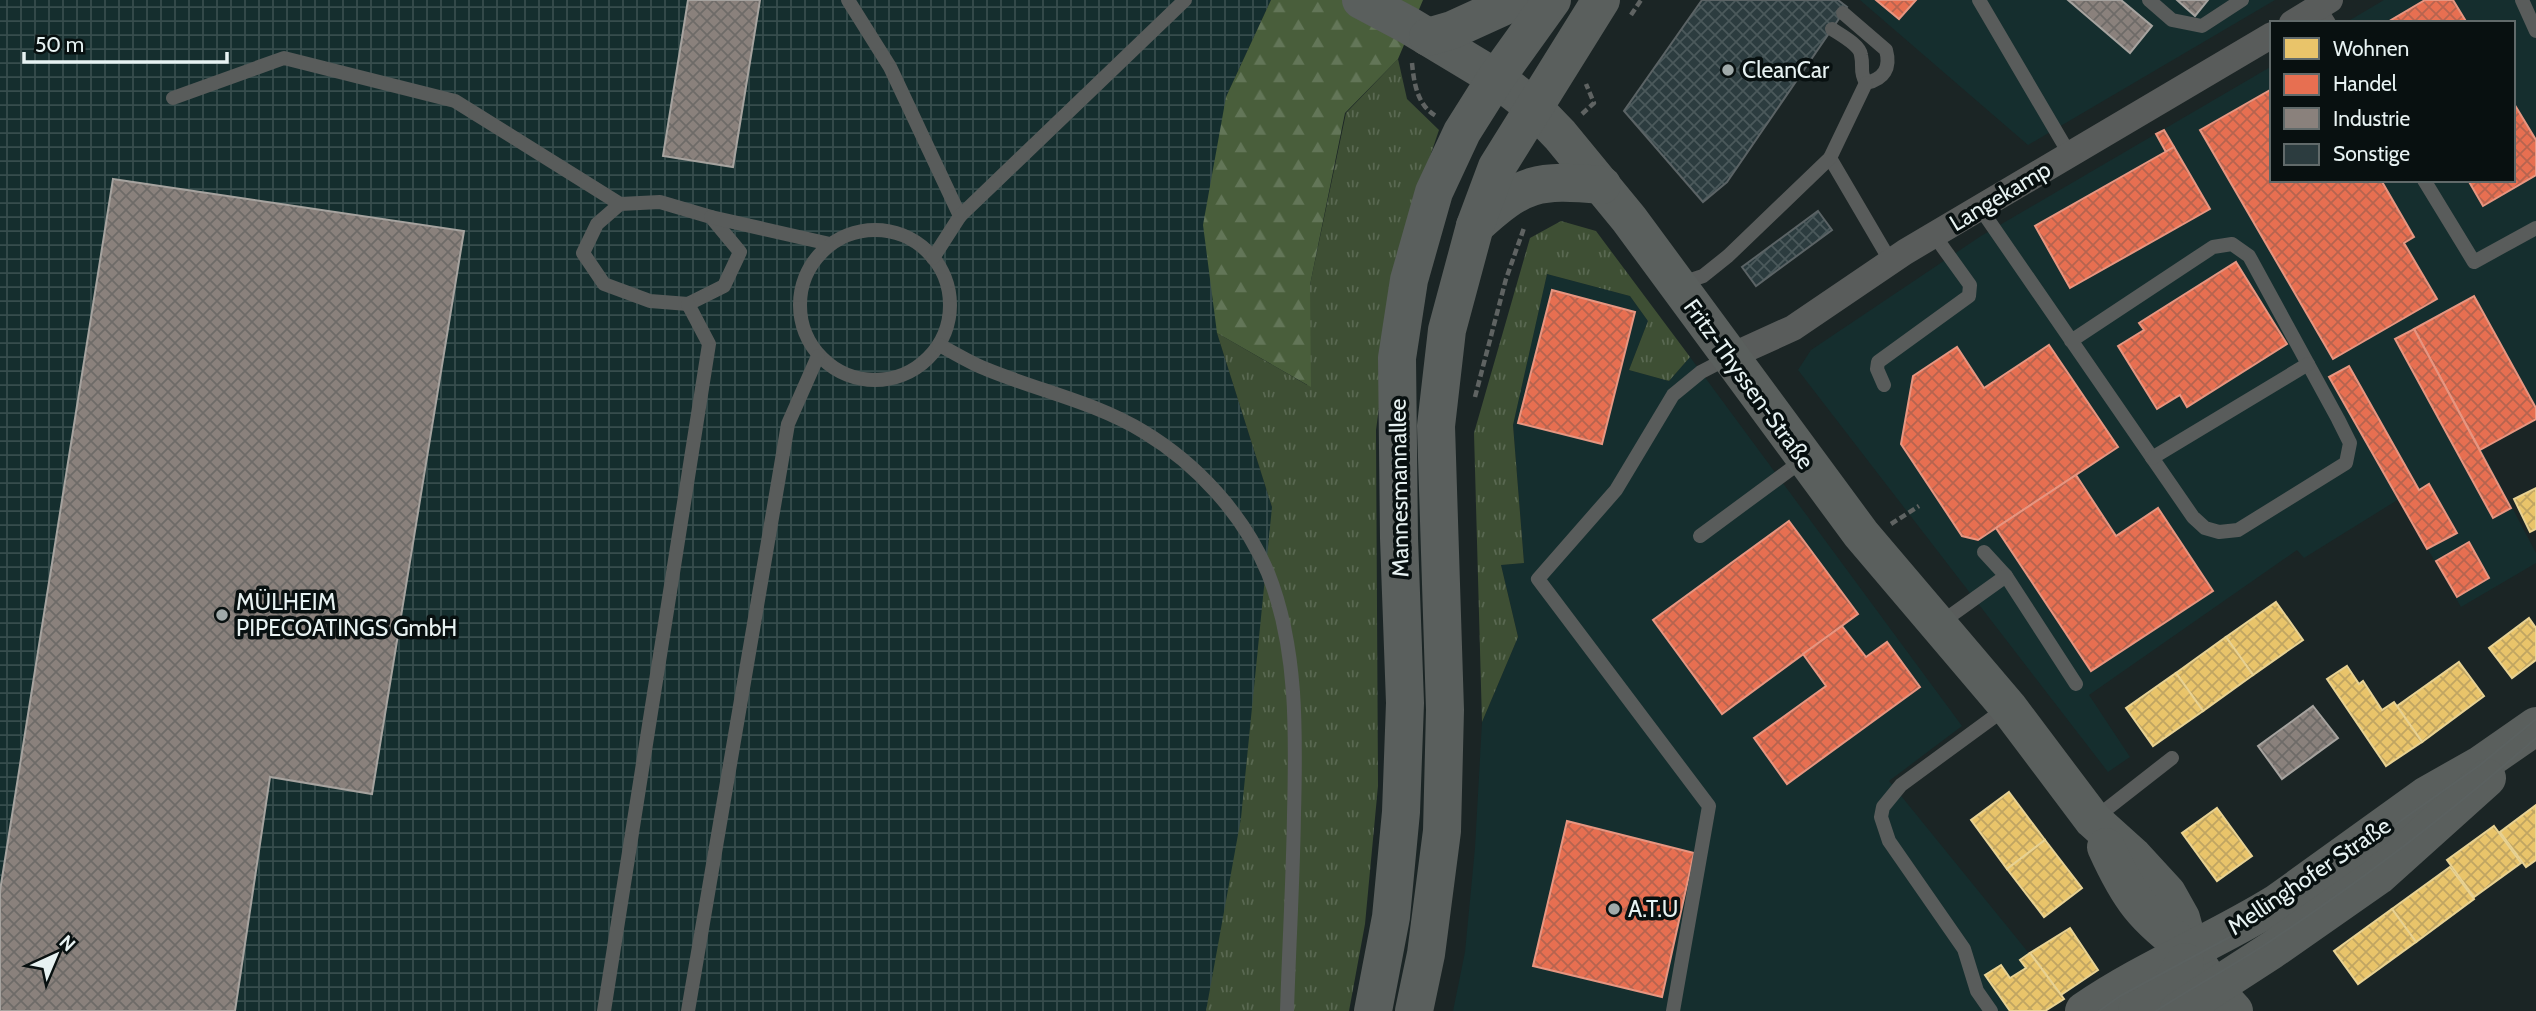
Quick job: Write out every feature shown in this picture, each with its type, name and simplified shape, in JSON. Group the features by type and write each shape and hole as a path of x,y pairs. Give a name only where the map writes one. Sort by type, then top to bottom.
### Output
{"street":[{"name":"Fritz-Thyssen-Straße","path":"1361,0 1496,78 1533,107 1602,185 1860,534 2008,707 2093,820 2133,856 2167,893 2208,977"},
{"path":"1418,31 1452,30 1518,0"},
{"name":"Mannesmannallee","path":"1373,1011 1391,917 1401,812 1405,703 1399,538 1397,358 1409,280 1434,192 1462,131 1552,0"},
{"name":"Mannesmannallee","path":"1415,1011 1426,954 1442,831 1445,710 1437,414 1447,330 1475,226 1497,167 1601,0"},
{"path":"2297,21 2326,10"},
{"name":"Langekamp","path":"1729,357 1793,328 1934,235 2270,36"},
{"path":"1475,226 1499,204 1519,191 1539,183 1602,185"},
{"name":"Mellinghofer Straße","path":"2084,1011 2116,989 2208,977 2272,950 2378,876 2477,789 2532,729"},
{"path":"2137,1011 2166,992 2186,961 2208,977"},
{"name":"Mellinghofer Straße","path":"2178,1011 2208,977"}],"lane":[{"path":"848,0 890,67 960,216"},
{"path":"933,258 960,216 1185,0"},
{"path":"1979,0 2070,155"},
{"path":"2149,0 2172,20 2202,26 2242,0"},
{"path":"2522,0 2536,31"},
{"path":"1843,13 1885,50 1888,58 1885,71 1878,80 1866,83"},
{"path":"1832,29 1859,49 1861,73 1866,83"},
{"path":"173,98 284,58 455,101 620,204 660,202 711,217 830,244"},
{"path":"1676,285 1703,276 1728,256 1830,158 1866,83"},
{"path":"1830,158 1891,262"},
{"path":"2425,182 2474,262 2536,228"},
{"path":"620,204 597,224 583,253 604,284 650,301 688,304 724,286 740,252 711,217"},
{"path":"1980,208 2071,341 2193,517 2205,528 2219,532 2238,530 2346,463 2350,443 2249,256 2232,244 2213,247 2071,341"},
{"path":"882,230 907,237 933,258 948,286 949,321 939,345 920,366 896,378 874,381 848,376 818,356 804,334 799,298 806,272 830,244 854,232 882,230"},
{"path":"1884,385 1877,369 1878,362 1969,296 1970,285 1934,235"},
{"path":"604,1011 709,344 688,304"},
{"path":"939,345 986,369 1095,407 1145,432 1179,457 1213,489 1256,548 1275,596 1287,643 1290,674 1295,771 1287,1011"},
{"path":"688,1011 788,424 818,356"},
{"path":"1673,1011 1709,806 1538,579 1616,490 1673,395 1701,372 1729,357"},
{"path":"2152,458 2308,364"},
{"path":"1700,536 1804,459"},
{"path":"1984,552 2006,576 2076,684"},
{"path":"1938,625 2006,576"},
{"path":"1991,1011 1977,991 1964,949 1889,841 1881,817 1883,807 1901,785 2008,707"},
{"path":"2093,820 2172,758"}],"path":[{"path":"1474,401 1506,279 1523,229 1543,212 1539,183"},
{"path":"1890,524 1919,506"}],"shaded area":[{"path":"0,0 1271,0 1226,97 1217,333 1272,507 1311,1011 0,1011"},
{"path":"1860,0 2275,0 2028,145"},
{"path":"2384,0 2536,0 2536,421 2481,448 2536,553 2536,563 2461,607 2399,499 2304,558 2297,550 2089,695 2130,757 2108,772 1798,370 1811,350 1981,236 2270,67 2270,182 2515,182 2515,21 2348,21"},
{"path":"1547,274 1630,296 1648,321 1629,370 1669,381 1690,357 1962,726 1889,781 2062,994 2039,1011 1453,1011 1465,952 1475,848 1482,722 1518,637 1501,565 1524,563 1513,425"}],"green space":[{"path":"1271,0 1423,0 1398,59 1345,113 1310,285 1311,387 1217,333 1203,225 1226,97"},
{"path":"1398,59 1407,99 1439,130 1401,242 1376,430 1378,786 1365,924 1349,1011 1206,1011 1241,818 1272,507 1217,333 1307,385 1310,285 1346,113"},
{"path":"1561,221 1596,231 1690,357 1669,381 1629,370 1648,321 1630,296 1547,274 1513,425 1524,563 1501,565 1518,637 1482,722 1474,433 1530,238"}],"building: Wohnen":[{"path":"2536,488 2536,529 2530,532 2514,499"},
{"path":"2276,602 2303,640 2253,675 2226,637"},
{"path":"2529,618 2536,628 2536,660 2512,678 2489,648"},
{"path":"2226,637 2253,675 2203,711 2176,673"},
{"path":"2459,662 2484,696 2422,742 2397,706"},
{"path":"2347,666 2359,684 2363,681 2382,710 2394,702 2422,742 2386,766 2327,679"},
{"path":"2176,673 2203,711 2153,746 2126,708"},
{"path":"2009,792 2045,840 2007,869 1971,820"},
{"path":"2536,805 2536,860 2526,867 2500,832"},
{"path":"2217,808 2252,856 2217,881 2182,833"},
{"path":"2494,826 2521,863 2474,897 2447,860"},
{"path":"2045,840 2082,888 2044,917 2007,869"},
{"path":"2450,867 2474,899 2416,942 2392,909"},
{"path":"2392,909 2416,942 2358,984 2334,951"},
{"path":"2070,928 2098,970 2061,995 2030,953"},
{"path":"2030,953 2064,999 2045,1011 2010,1011 1985,975 2001,965 2010,978 2026,968 2020,960"}],"building: Handel":[{"path":"1876,0 1916,0 1899,19"},
{"path":"2425,0 2453,0 2466,21 2389,21"},
{"path":"2270,90 2270,182 2382,182 2414,237 2404,243 2437,299 2333,359 2200,130"},
{"path":"2515,105 2536,140 2536,175 2483,206 2469,182 2515,182"},
{"path":"2164,130 2174,147 2166,152 2156,134"},
{"path":"2174,147 2210,209 2070,288 2035,226"},
{"path":"2236,262 2287,344 2187,407 2180,395 2157,409 2118,346 2144,330 2139,323"},
{"path":"1552,290 1635,312 1602,444 1518,423"},
{"path":"2474,296 2536,408 2536,419 2480,450 2414,329"},
{"path":"2414,329 2511,508 2493,518 2395,339"},
{"path":"2049,345 2118,447 1978,540 1962,536 1901,444 1913,376 1957,347 1984,388"},
{"path":"2349,366 2419,490 2429,484 2457,533 2427,549 2329,377"},
{"path":"2076,475 2116,536 2158,508 2213,591 2091,671 1996,528"},
{"path":"1789,521 1858,614 1722,714 1653,620"},
{"path":"2469,542 2489,578 2457,597 2436,561"},
{"path":"1842,626 1866,657 1887,642 1920,687 1787,784 1754,738 1826,686 1803,654"},
{"name":"A.T.U","path":"1567,821 1694,853 1662,997 1533,966"}],"building: Industrie":[{"path":"688,0 760,0 733,167 663,156"},
{"path":"2068,0 2121,0 2152,26 2130,53"},
{"path":"2177,0 2208,0 2195,16"},
{"name":"MÜLHEIM PIPECOATINGS GmbH","path":"113,179 464,231 372,794 270,777 235,1011 0,1011 0,891"},
{"path":"2313,706 2338,738 2282,779 2258,746"}],"building: Sonstige":[{"name":"CleanCar","path":"1702,0 1838,0 1847,7 1727,182 1703,202 1624,111"},
{"path":"1818,211 1832,230 1756,286 1742,267"}],"tram line":[{"path":"2099,1011 2120,996 2254,924 2480,765 2536,719"},
{"path":"2156,1011 2255,951 2372,870 2439,819 2536,738"}],"place":[{"name":"CleanCar","path":"1728,70"},
{"name":"MÜLHEIM PIPECOATINGS GmbH","path":"222,615"},
{"name":"A.T.U","path":"1614,909"}]}
